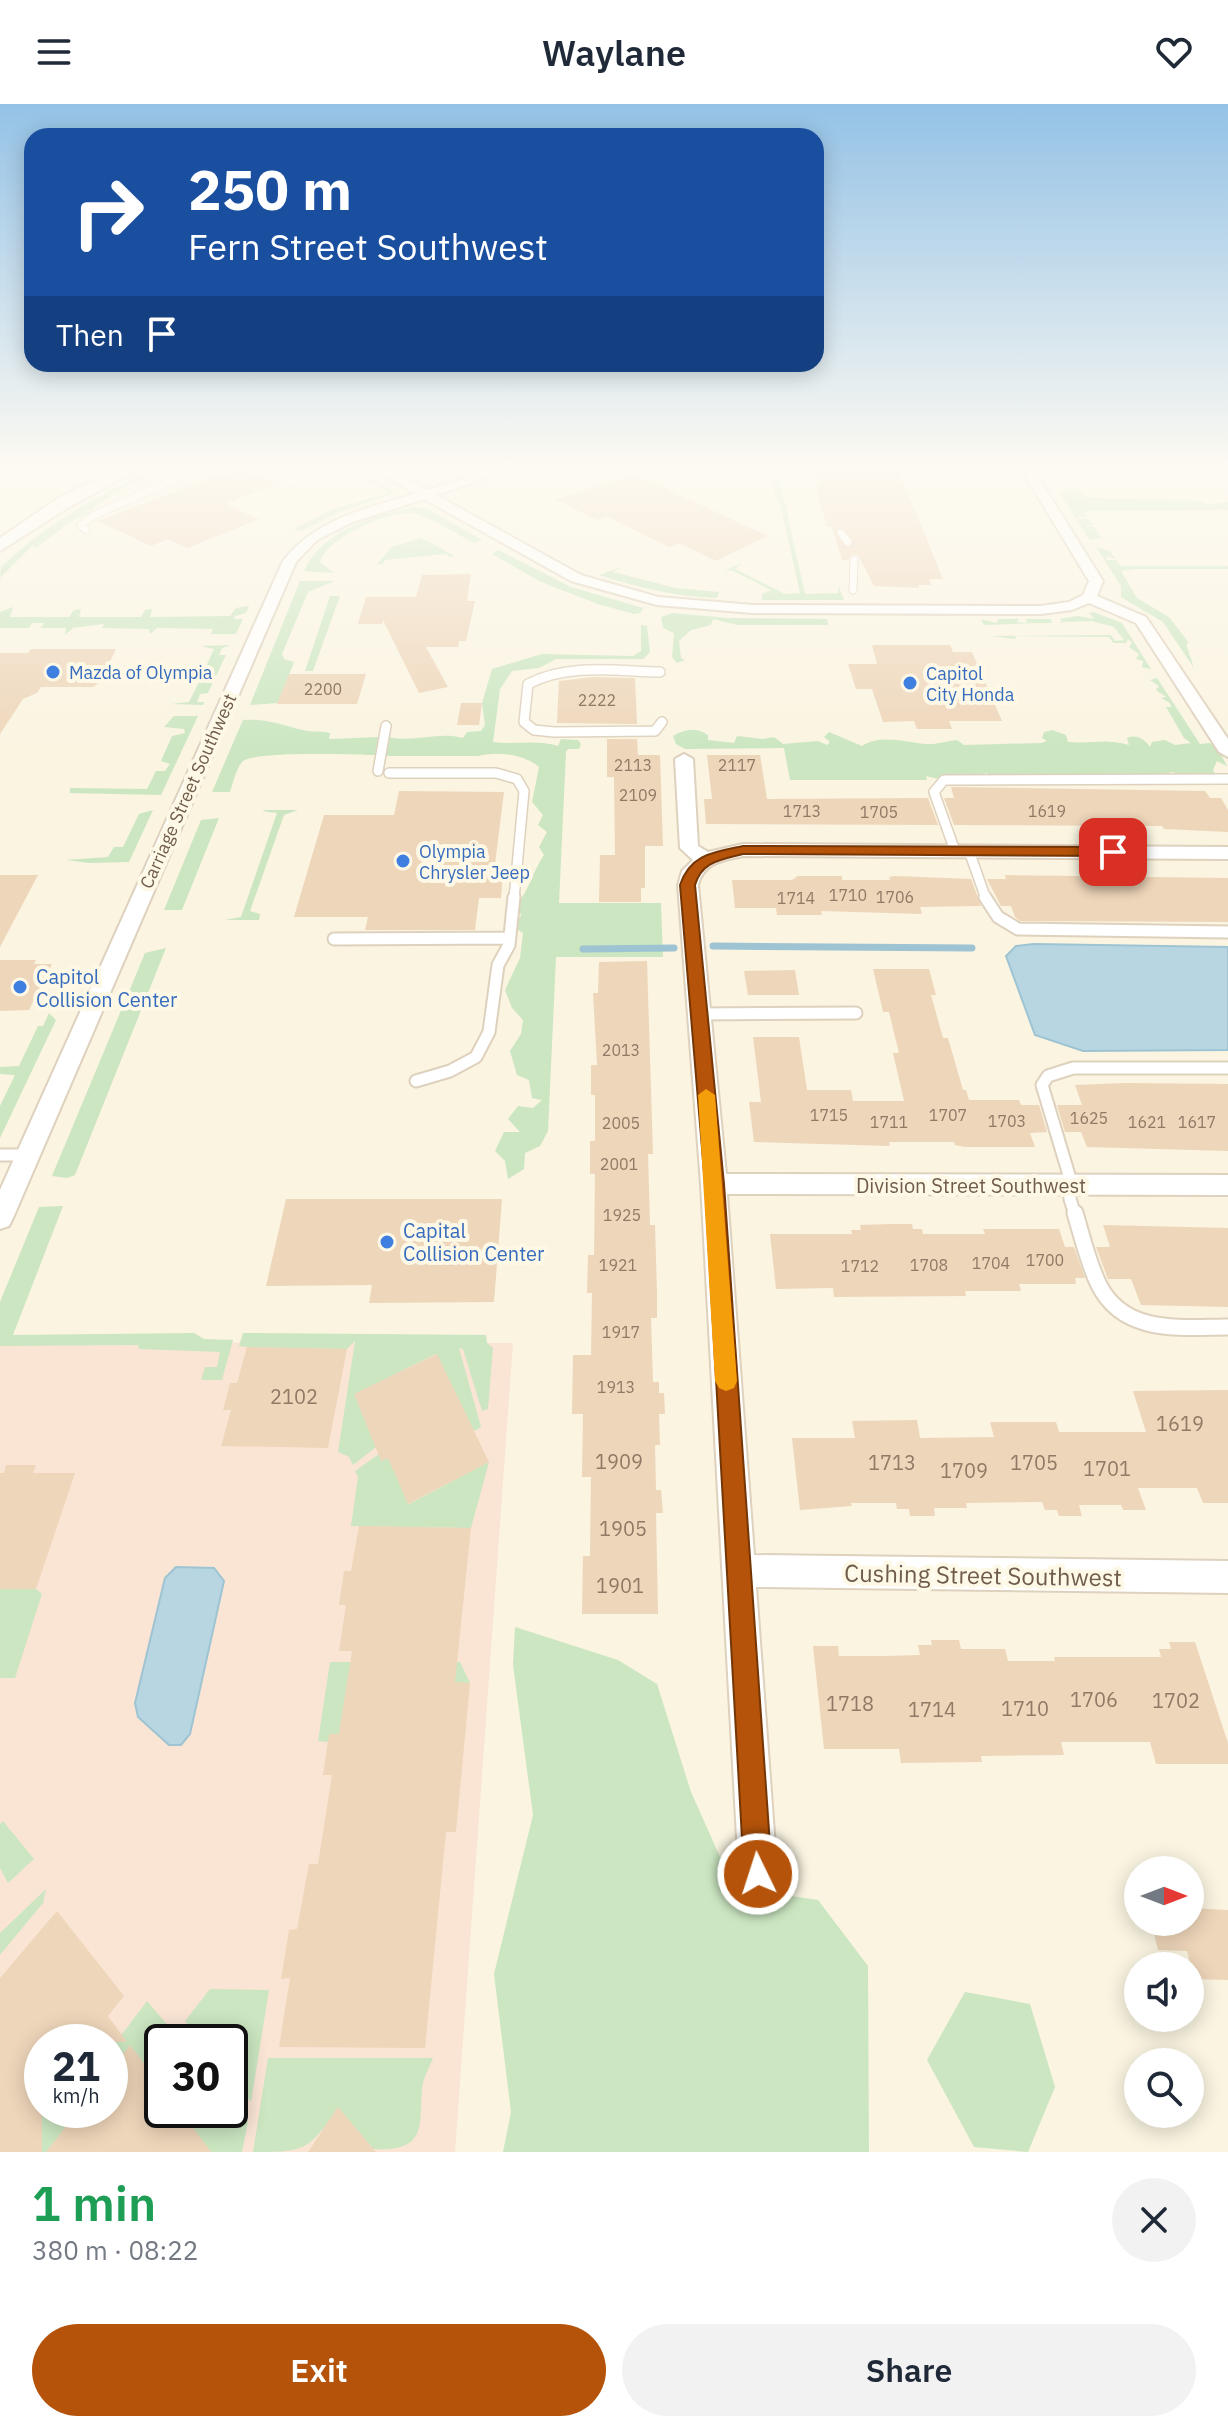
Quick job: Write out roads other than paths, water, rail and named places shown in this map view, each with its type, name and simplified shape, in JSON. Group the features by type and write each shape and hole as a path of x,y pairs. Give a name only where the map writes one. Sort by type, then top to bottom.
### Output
{"street":[{"name":"Carriage Street Southwest","path":"0,1218 291,560"},
{"path":"543,560 576,578 657,601 753,609 1041,610 1072,606 1089,598 1096,586 1094,574 1085,560"},
{"path":"1089,598 1141,620 1228,752"},
{"path":"684,759 689,848 705,859"},
{"path":"758,1874 714,1184 688,885 692,871 705,859 743,850 1228,853"},
{"name":"Division Street Southwest","path":"714,1184 1228,1185"},
{"name":"Cushing Street Southwest","path":"738,1571 1228,1577"}],"lane":[{"path":"853,590 854,560"},
{"path":"660,672 560,671 541,675 528,684 524,722 534,730 554,732 655,731 662,722"},
{"path":"386,726 383,772 496,773 517,779 524,791 509,938 498,965 489,1032 476,1057 450,1071 416,1081"},
{"path":"1228,779 952,778 944,780 934,792 994,916 1006,926 1018,929 1228,932"},
{"path":"334,939 509,938"},
{"path":"699,1014 856,1013"},
{"path":"1228,1068 1060,1069 1048,1076 1042,1085 1043,1097 1069,1175 1070,1199 1099,1286 1117,1309 1140,1323 1228,1327"},
{"path":"0,1155 28,1155"}],"water":[{"path":"1016,946 1228,947 1228,1050 1083,1051 1035,1035 1006,956"},
{"path":"176,1567 214,1568 224,1581 190,1734 181,1745 169,1745 138,1717 135,1703 165,1578"}],"waterway":[{"path":"713,946 972,948"},
{"path":"583,949 674,948"}],"place":[{"name":"Mazda of Olympia","path":"53,672"},
{"name":"Capitol City Honda","path":"910,683"},
{"name":"Olympia Chrysler Jeep","path":"403,861"},
{"name":"Capitol Collision Center","path":"20,987"},
{"name":"Capital Collision Center","path":"387,1242"}]}
